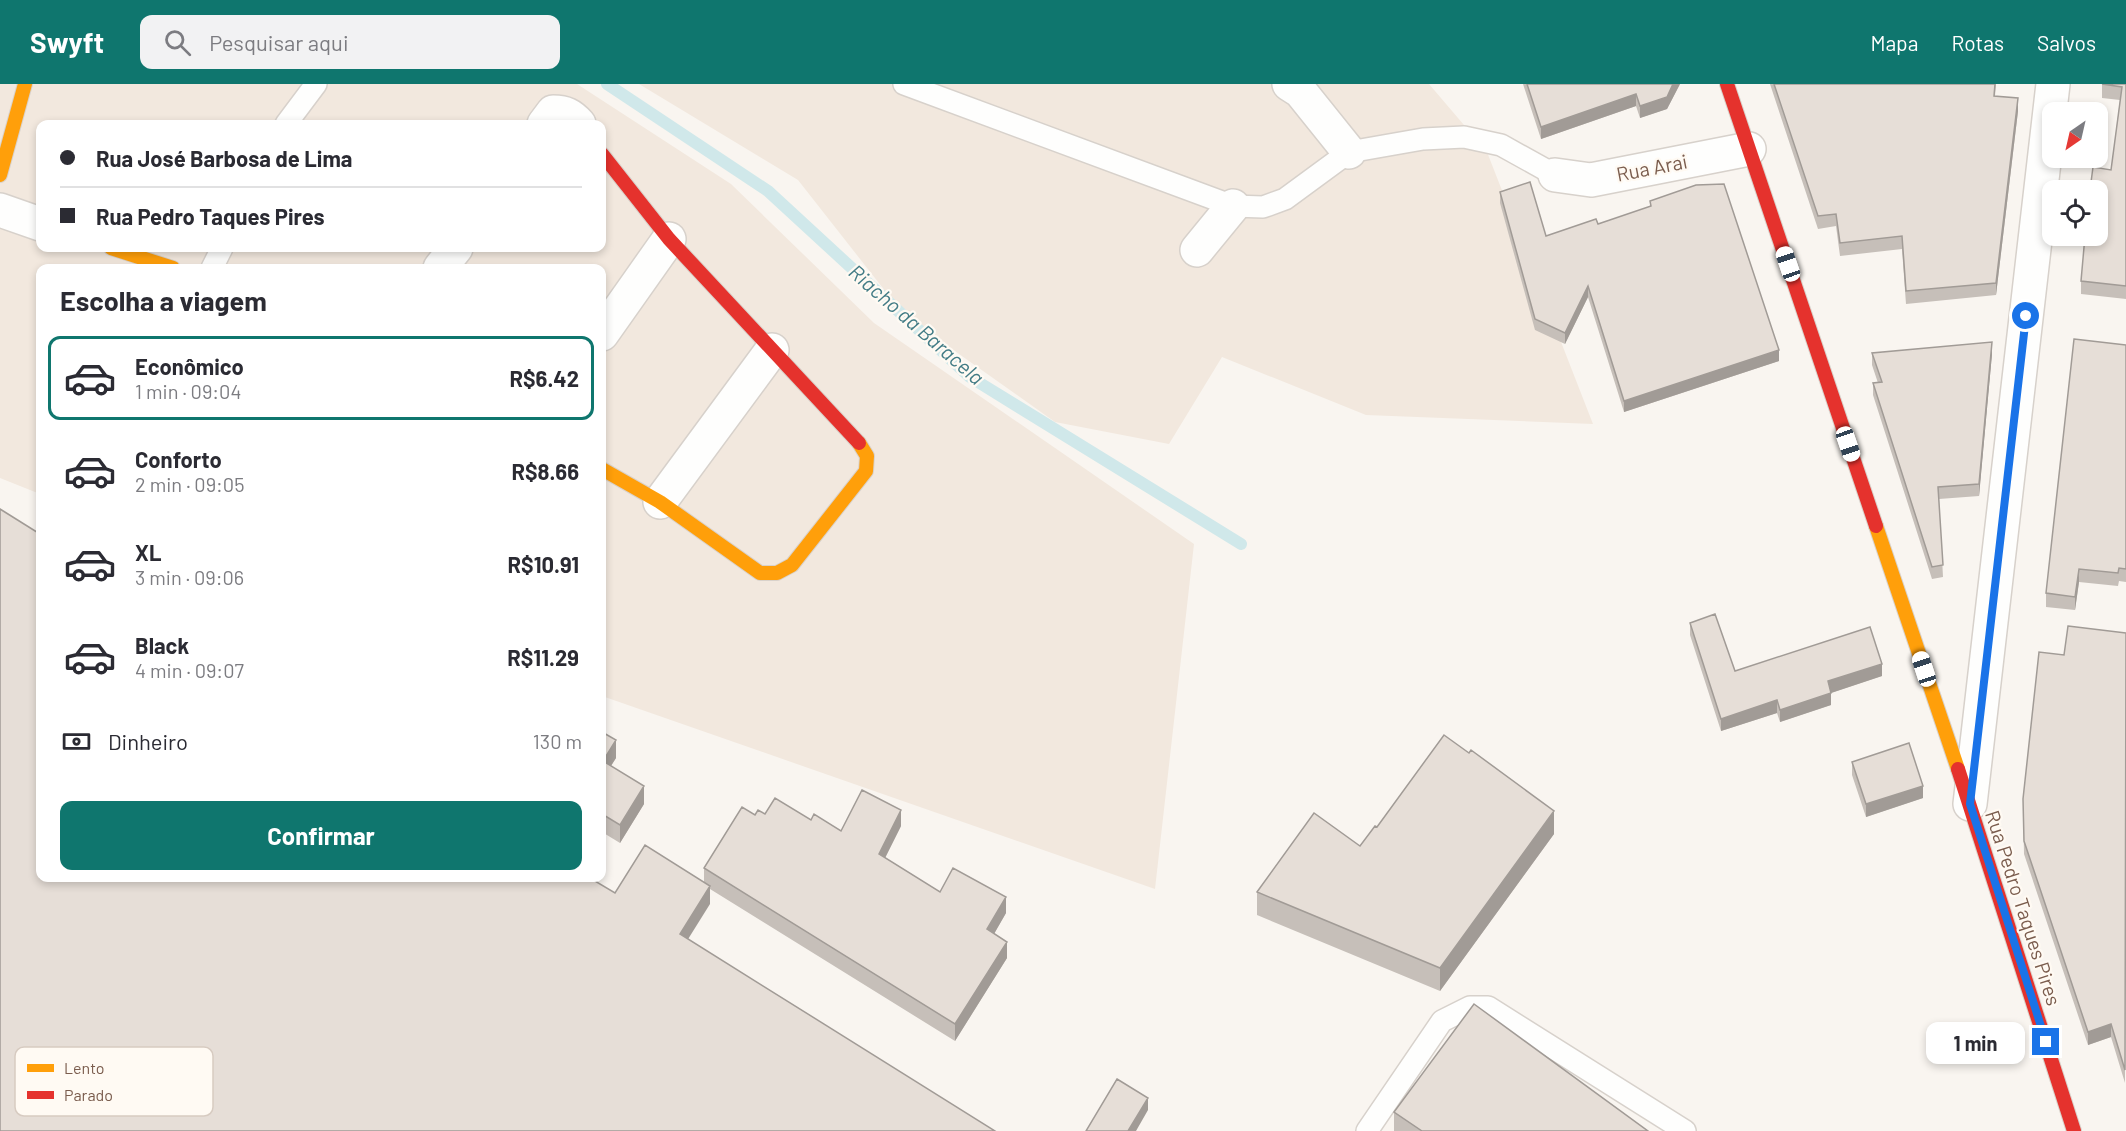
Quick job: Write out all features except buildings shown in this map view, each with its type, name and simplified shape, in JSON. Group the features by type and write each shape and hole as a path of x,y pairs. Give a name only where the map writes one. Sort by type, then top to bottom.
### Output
{"street":[{"path":"0,175 26,84"},
{"path":"1289,84 1300,91 1349,152"},
{"name":"Rua Pedro Taques Pires","path":"1727,84 1970,804 2074,1131"},
{"path":"1970,804 2053,84"},
{"path":"547,120 553,112 563,112 575,120"},
{"name":"Rua Arai","path":"1555,175 1591,180 1749,149"},
{"path":"606,159 669,239 868,454 866,471 792,565 772,575 760,573 660,502 606,471"},
{"path":"1197,250 1233,206"},
{"path":"0,210 36,223"},
{"path":"606,328 669,239"},
{"path":"123,252 161,264"},
{"path":"443,264 453,252"},
{"path":"660,502 772,350"}],"lane":[{"path":"289,120 316,84"},
{"path":"904,84 1233,206 1263,207 1284,199 1349,152 1423,139 1464,137 1501,145 1555,175"},
{"path":"1367,1131 1442,1021 1470,1006 1488,1007 1685,1131"}],"shaded area":[{"path":"0,84 577,84 731,184 874,323 1194,544 1155,889 606,697 606,264 36,264 36,492 0,478"},
{"path":"639,84 1429,84 1487,152 1593,424 1366,415 1222,357 1169,444 1055,422 904,315 798,180"}],"waterway":[{"name":"Riacho da Baracela","path":"607,84 768,191 970,377 1241,544"}],"traffic: slow":[{"path":"0,175 25,84"},
{"path":"123,252 161,264"},
{"path":"606,471 660,502 760,573 777,573 792,565 866,471 867,456 859,443"},
{"path":"1876,526 1958,769"}],"traffic: jam":[{"path":"1727,84 1876,526"},
{"path":"606,159 669,239 859,443"},
{"path":"1958,769 2074,1131"}],"route":[{"path":"2026,316 1970,804 2046,1042"}]}
